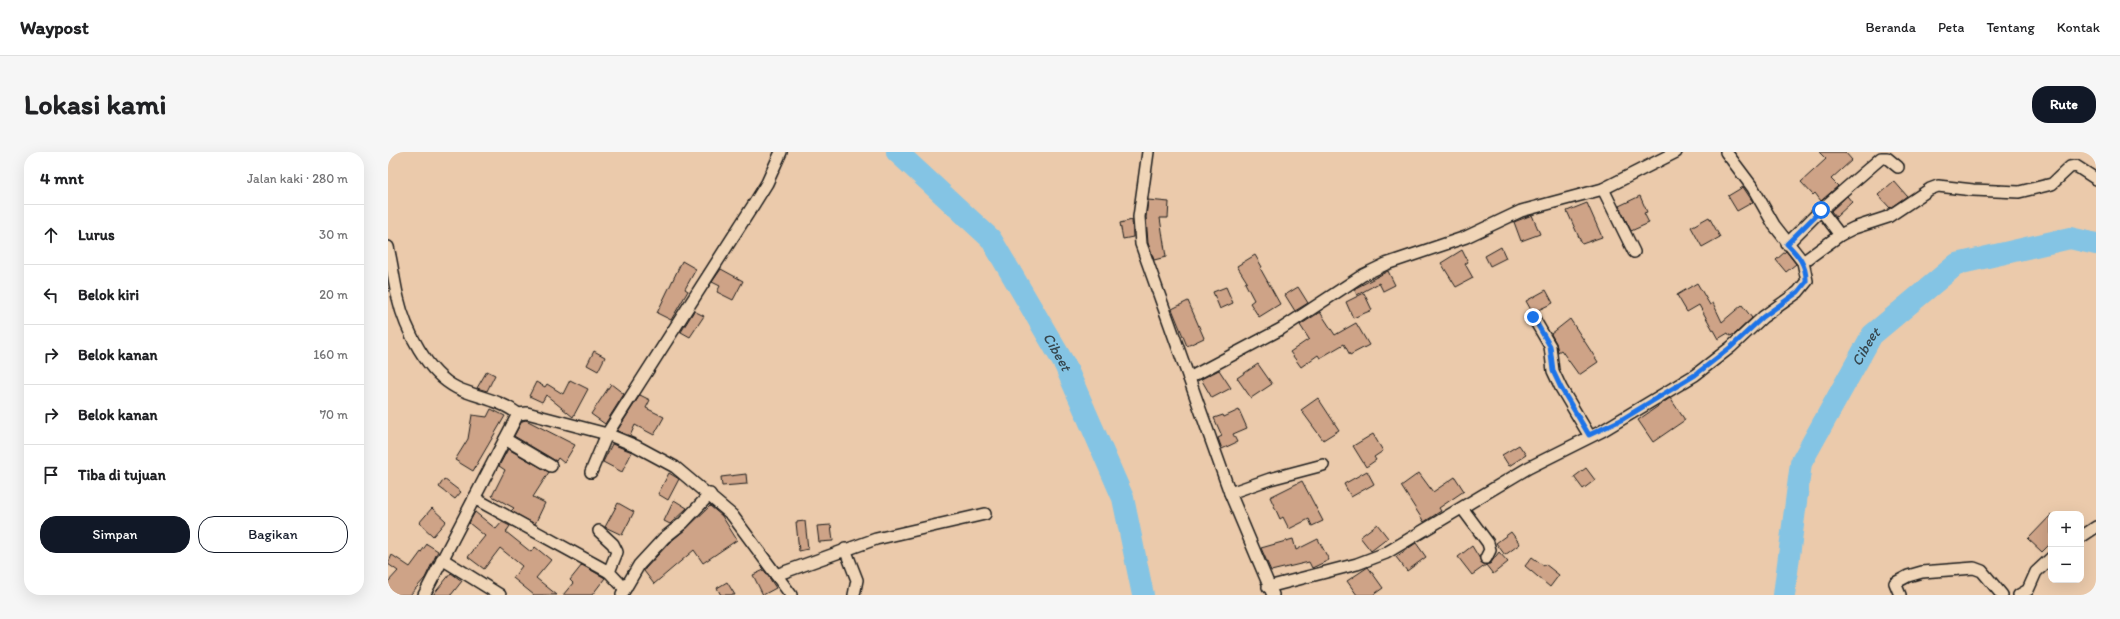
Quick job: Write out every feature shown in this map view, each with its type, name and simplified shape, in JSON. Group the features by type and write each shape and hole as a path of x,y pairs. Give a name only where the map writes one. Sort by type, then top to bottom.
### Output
{"street":[{"path":"591,472 595,458 607,434 758,199 781,152"},
{"path":"1148,152 1138,217 1142,244 1188,378 1230,493 1271,591 1357,564 1386,553 1528,468 1589,435 1621,420 1695,375 1731,347 1763,317 1798,292 1804,286 1807,276 1803,262 1787,244 1774,225 1753,188 1726,152"},
{"path":"1188,378 1281,329 1363,275 1386,264 1466,238 1521,211 1603,189 1676,152"},
{"path":"1787,244 1821,210 1881,158 1887,158 1898,167"},
{"path":"1803,262 1840,235 1854,228 1888,217 1930,189 1938,186 1974,190 2019,192 2052,184 2070,167 2076,166 2096,179"},
{"path":"1603,189 1634,252"},
{"path":"1821,210 1840,235"},
{"path":"388,247 398,298 407,325 430,366 442,379 456,388 510,408 518,414 531,413 561,423 607,434 636,446 675,467 710,494 732,515 791,595"},
{"path":"1533,317 1550,346 1553,371 1561,388 1589,435"},
{"path":"424,595 518,414"},
{"path":"505,439 551,466"},
{"path":"1230,493 1270,479 1323,465"},
{"path":"474,498 609,572 623,592 639,565 664,538 683,524 710,494"},
{"path":"1462,508 1488,543 1490,550 1486,558"},
{"path":"776,575 876,539 985,514"},
{"path":"2084,535 2096,527"},
{"path":"599,531 613,544 617,552 609,572"},
{"path":"845,549 857,580 854,595"},
{"path":"442,559 500,595"},
{"path":"2019,595 2028,590 2036,572 2048,561"},
{"path":"1900,595 1895,583 1908,576 1922,572 1974,568 1982,571 2002,595"}],"building":[{"path":"1819,152 1845,152 1852,160 1831,179 1838,186 1821,201 1815,193 1813,195 1801,182 1826,159"},
{"path":"1894,181 1907,196 1890,208 1878,195"},
{"path":"1743,187 1753,202 1737,211 1728,196"},
{"path":"1640,196 1647,212 1644,213 1649,223 1631,231 1619,206"},
{"path":"1847,196 1852,202 1836,217 1831,211"},
{"path":"1148,200 1169,202 1168,218 1160,218 1166,257 1154,260 1148,243 1146,217"},
{"path":"1587,203 1602,237 1582,244 1567,211"},
{"path":"1532,215 1540,234 1521,241 1514,222"},
{"path":"1709,217 1720,237 1702,247 1691,227"},
{"path":"1132,220 1133,237 1123,239 1120,223"},
{"path":"1501,247 1506,258 1490,266 1485,256"},
{"path":"1462,250 1468,262 1465,264 1473,278 1456,287 1441,263"},
{"path":"1786,251 1796,264 1786,272 1776,260"},
{"path":"1255,255 1262,267 1260,268 1280,304 1259,317 1250,303 1254,300 1245,283 1247,282 1237,266"},
{"path":"682,261 696,269 685,289 688,291 671,320 657,313"},
{"path":"721,269 743,281 733,300 717,292 720,286 712,282"},
{"path":"1388,271 1395,285 1383,291 1379,283 1357,295 1354,289"},
{"path":"1697,283 1710,305 1713,303 1722,322 1742,305 1752,318 1735,334 1730,336 1728,333 1718,339 1699,305 1687,312 1677,295"},
{"path":"1226,287 1233,303 1220,309 1213,292"},
{"path":"1298,287 1308,303 1295,311 1285,295"},
{"path":"1546,290 1553,303 1536,311 1531,310 1526,301"},
{"path":"1364,293 1372,310 1353,318 1346,302"},
{"path":"1188,301 1204,338 1187,346 1172,309"},
{"path":"694,311 704,316 690,337 681,332"},
{"path":"1320,312 1335,335 1356,323 1369,345 1350,355 1344,344 1320,358 1318,355 1301,367 1290,352 1309,339 1300,325"},
{"path":"1570,319 1598,362 1579,375 1561,350 1558,352 1556,343 1551,334"},
{"path":"594,351 605,357 598,371 587,365"},
{"path":"1258,364 1272,384 1251,398 1237,378"},
{"path":"1219,370 1231,388 1212,398 1201,379"},
{"path":"487,371 495,375 487,391 477,388"},
{"path":"570,380 588,389 573,417 546,395 542,402 529,396 536,382 545,387 547,384 563,394"},
{"path":"611,384 624,394 605,424 591,414"},
{"path":"640,395 650,400 646,408 664,417 654,435 635,425 630,436 617,431"},
{"path":"1318,398 1339,430 1323,440 1301,410"},
{"path":"1670,398 1685,420 1653,442 1638,420"},
{"path":"491,409 505,416 473,471 455,460 468,439 472,415 487,417"},
{"path":"1239,410 1247,428 1233,434 1237,442 1222,449 1218,438 1222,436 1214,418 1223,415 1224,417"},
{"path":"526,420 575,445 564,463 558,458 556,461 514,436 522,421"},
{"path":"1373,434 1383,451 1374,457 1376,460 1366,467 1353,446"},
{"path":"612,444 632,452 622,472 603,462"},
{"path":"1519,445 1526,455 1509,466 1502,455"},
{"path":"508,449 549,472 533,497 545,503 535,524 511,511 514,508 492,496 505,470 499,466"},
{"path":"1586,468 1595,480 1583,489 1574,477"},
{"path":"1367,471 1374,484 1351,497 1344,484"},
{"path":"669,473 679,479 668,500 658,494"},
{"path":"1419,473 1433,492 1455,477 1464,491 1439,508 1441,511 1424,522 1401,486"},
{"path":"746,474 747,484 722,486 721,477"},
{"path":"444,479 461,492 455,499 439,487"},
{"path":"1302,481 1323,521 1312,526 1309,519 1289,529 1283,517 1280,519 1270,497"},
{"path":"674,500 687,508 670,524 664,521"},
{"path":"618,503 634,512 622,535 605,527"},
{"path":"710,506 722,516 737,540 703,563 694,550 654,584 644,571 645,569 669,543"},
{"path":"432,508 446,521 433,536 419,523"},
{"path":"475,512 496,529 502,522 510,526 506,532 531,552 535,547 551,560 536,578 557,595 534,595 513,578 522,566 500,548 484,569 468,557 485,536 469,523"},
{"path":"2048,518 2048,546 2042,552 2028,539"},
{"path":"805,521 808,549 799,551 796,522"},
{"path":"1377,524 1388,538 1371,551 1360,537"},
{"path":"831,525 833,541 819,542 817,526"},
{"path":"1511,532 1520,544 1505,555 1496,543"},
{"path":"1293,539 1296,550 1318,539 1329,560 1312,568 1309,562 1271,571 1261,548"},
{"path":"1416,543 1426,557 1407,571 1396,557"},
{"path":"427,544 438,551 425,578 410,595 388,595 388,582 398,571 388,564 392,555 410,567"},
{"path":"1472,546 1483,564 1490,564 1499,552 1508,562 1493,574 1486,565 1472,575 1458,557"},
{"path":"1532,557 1544,566 1545,564 1559,575 1550,587 1525,566"},
{"path":"582,565 605,578 592,595 563,595 573,583 570,580"},
{"path":"1368,567 1383,588 1373,595 1357,595 1347,581"},
{"path":"764,570 776,588 763,595 753,575"},
{"path":"451,573 462,581 451,595 433,595"},
{"path":"727,582 735,595 721,595 717,588"}],"waterway":[{"name":"Cibeet","path":"897,152 991,239 1065,365 1123,498 1143,595"},
{"name":"Cibeet","path":"1784,595 1801,463 1872,335 1957,264 2070,238 2096,244"}],"route":[{"path":"1533,317 1550,346 1553,371 1561,388 1589,435 1602,431 1695,375 1731,347 1763,317 1804,286 1807,276 1803,262 1787,244 1821,210"}]}
